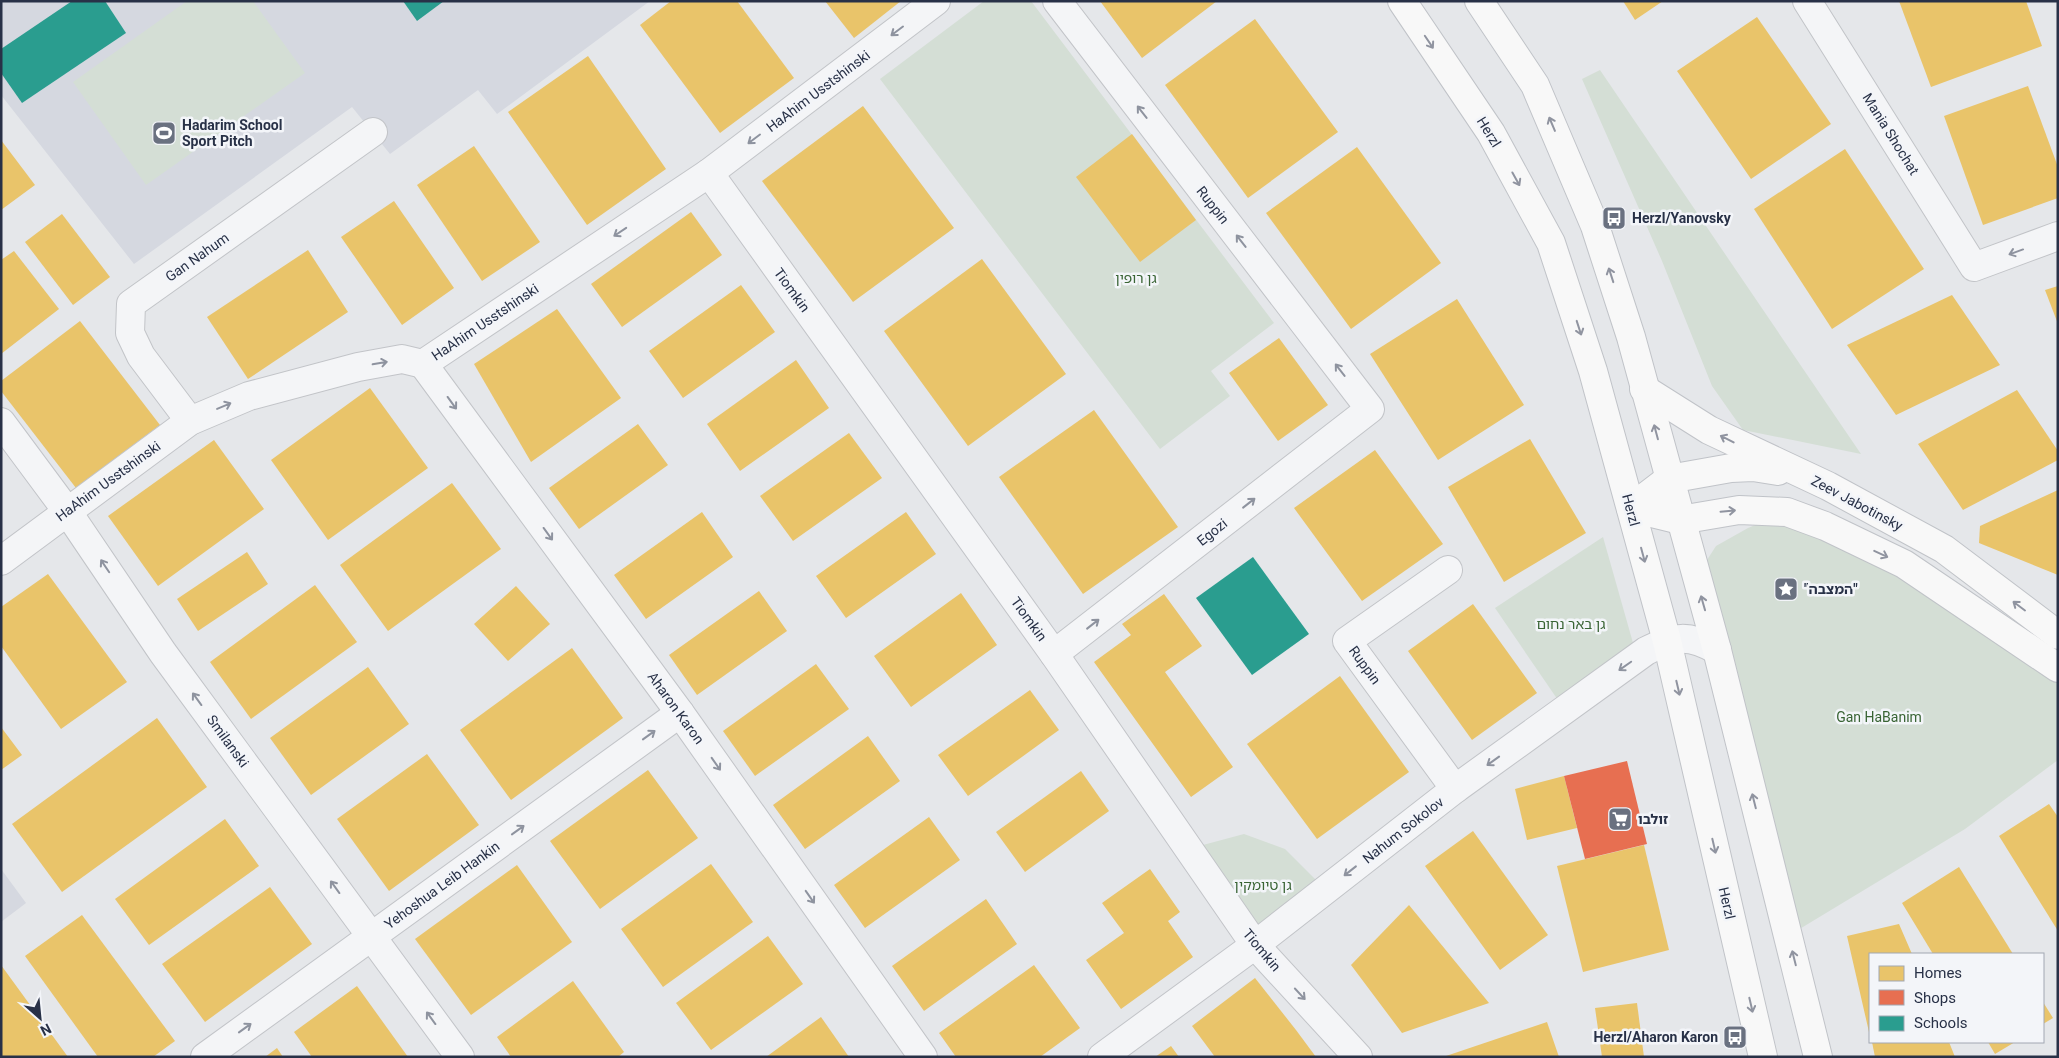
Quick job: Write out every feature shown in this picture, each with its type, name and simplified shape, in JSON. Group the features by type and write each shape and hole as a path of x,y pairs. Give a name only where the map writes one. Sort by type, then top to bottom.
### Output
{"main road":[{"name":"Herzl","path":"1402,1 1491,133 1551,243 1593,371 1666,641 1763,1057"},
{"path":"1479,1 1535,85 1588,208 1628,328 1717,650 1818,1057"},
{"name":"Zeev Jabotinsky","path":"1644,389 1709,430 1828,486 1944,549 2058,636"},
{"path":"1631,508 1669,479 1731,468 1753,467 1796,475 1828,486"},
{"path":"1631,508 1680,520 1719,512 1787,512 1825,526 1904,564 2058,668"}],"street":[{"name":"HaAhim Usstshinski","path":"1,561 190,421 249,396 358,367 402,359 423,364 709,173 936,1"},
{"name":"Ruppin","path":"1057,1 1370,409"},
{"name":"Mania Shochat","path":"1808,1 1974,267 2058,236"},
{"name":"Gan Nahum","path":"190,421 141,356 130,333 131,304 373,132"},
{"name":"Tiomkin","path":"709,173 1054,654 1255,945 1358,1057"},
{"name":"Aharon Karon","path":"423,364 680,713 923,1057"},
{"name":"Egozi","path":"1054,654 1370,409"},
{"name":"Smilanski","path":"1,422 67,511 163,653 460,1057"},
{"name":"Ruppin","path":"1448,570 1347,641 1455,789"},
{"name":"Nahum Sokolov","path":"1102,1057 1255,945 1455,789 1646,651 1666,641 1688,638 1717,650"},
{"name":"Yehoshua Leib Hankin","path":"205,1057 680,713"}],"shaded area":[{"path":"1,1 650,1 497,114 478,90 390,154 352,107 134,264 1,95"},
{"path":"1,869 26,903 1,922"}],"green space":[{"name":"Hadarim School Sport Pitch","path":"187,1 253,1 305,73 146,185 73,82"},
{"name":"גן רופין","path":"984,1 1031,1 1274,323 1211,371 1230,396 1160,449 880,79"},
{"path":"1600,70 1861,454 1743,430 1712,386 1662,261 1582,79"},
{"name":"Gan HaBanim","path":"1787,512 2058,668 2058,760 1965,829 1788,936 1696,577 1716,546 1748,528"},
{"name":"גן באר נחום","path":"1603,537 1635,650 1560,703 1495,608"},
{"name":"גן טיומקין","path":"1244,834 1285,849 1326,890 1255,945 1188,849"}],"building: Homes":[{"path":"671,1 737,1 794,78 720,133 640,25"},
{"path":"825,1 901,1 854,38"},
{"path":"1100,1 1217,1 1142,58"},
{"path":"1623,1 1663,1 1635,20"},
{"path":"1899,1 2026,1 2042,46 1931,87"},
{"path":"1757,17 1831,124 1751,179 1677,71"},
{"path":"1255,19 1338,132 1248,198 1165,85"},
{"path":"588,56 666,169 587,225 508,112"},
{"path":"2028,86 2058,167 2058,198 1983,225 1944,116"},
{"path":"863,106 954,228 853,302 762,181"},
{"path":"1132,134 1196,220 1140,262 1076,177"},
{"path":"1,140 35,185 1,210"},
{"path":"474,146 540,242 482,281 417,185"},
{"path":"1357,147 1441,263 1351,329 1266,213"},
{"path":"1845,149 1924,269 1832,329 1754,209"},
{"path":"394,201 454,288 402,325 341,237"},
{"path":"691,212 722,255 622,327 591,284"},
{"path":"62,214 110,277 73,305 25,242"},
{"path":"308,250 348,312 248,379 207,317"},
{"path":"14,251 59,309 1,354 1,260"},
{"path":"982,259 1066,374 968,446 884,331"},
{"path":"741,285 775,332 683,398 649,351"},
{"path":"2058,286 2058,324 2045,290"},
{"path":"1952,295 2000,365 1896,415 1847,345"},
{"path":"1457,299 1524,405 1438,460 1370,354"},
{"path":"557,309 621,398 531,462 474,364"},
{"path":"80,321 160,425 76,488 1,391 1,381"},
{"path":"1279,338 1328,405 1278,441 1229,373"},
{"path":"796,360 829,408 740,471 707,424"},
{"path":"370,388 428,468 328,540 271,460"},
{"path":"2017,390 2058,451 2058,460 1963,510 1918,444"},
{"path":"1094,410 1178,527 1083,594 999,477"},
{"path":"638,424 668,465 579,529 549,488"},
{"path":"849,433 882,478 793,541 760,496"},
{"path":"1530,439 1586,533 1504,582 1448,487"},
{"path":"214,440 264,509 158,586 108,516"},
{"path":"1375,450 1443,544 1362,601 1294,508"},
{"path":"452,483 501,549 388,631 340,565"},
{"path":"2058,490 2058,575 1979,543 1980,526"},
{"path":"702,512 733,557 646,619 614,575"},
{"path":"906,512 936,554 846,618 816,576"},
{"path":"247,552 268,584 198,631 177,599"},
{"path":"48,574 127,682 61,729 1,646 1,607"},
{"path":"315,585 357,642 251,719 210,662"},
{"path":"516,586 550,624 508,661 474,624"},
{"path":"759,591 787,631 697,695 669,655"},
{"path":"961,593 997,645 911,707 874,656"},
{"path":"1164,594 1202,646 1165,672 1233,767 1191,797 1094,662 1131,635 1122,624"},
{"path":"1473,604 1537,693 1472,740 1408,651"},
{"path":"572,648 623,718 511,800 460,730"},
{"path":"816,664 849,709 755,776 723,731"},
{"path":"368,667 409,724 311,795 270,738"},
{"path":"1340,676 1409,772 1317,839 1247,744"},
{"path":"1030,690 1059,730 968,796 938,755"},
{"path":"157,718 207,787 62,892 12,824"},
{"path":"1,727 22,755 1,770"},
{"path":"868,736 900,781 805,849 773,805"},
{"path":"427,754 479,825 389,891 337,819"},
{"path":"648,770 698,838 600,909 550,841"},
{"path":"1081,771 1109,811 1025,872 996,832"},
{"path":"1564,776 1577,828 1527,840 1515,789"},
{"path":"2049,804 2058,817 2058,931 1999,836"},
{"path":"929,817 960,860 865,928 834,885"},
{"path":"225,819 259,866 149,945 115,899"},
{"path":"1473,831 1548,935 1500,970 1425,866"},
{"path":"1644,845 1669,950 1583,972 1557,866"},
{"path":"711,864 753,922 663,987 621,929"},
{"path":"517,865 572,942 471,1015 415,939"},
{"path":"1959,867 2012,953 1932,953 1902,903"},
{"path":"1150,869 1180,912 1168,921 1193,957 1121,1009 1086,960 1124,933 1102,903"},
{"path":"270,887 312,944 205,1022 162,964"},
{"path":"986,899 1017,944 924,1011 892,966"},
{"path":"1409,905 1489,1003 1402,1033 1351,965"},
{"path":"82,915 175,1041 153,1057 98,1057 25,956"},
{"path":"1899,924 1912,953 1869,953 1869,1032 1847,936"},
{"path":"768,936 803,984 711,1050 676,1003"},
{"path":"1,965 68,1057 1,1057"},
{"path":"1034,965 1080,1028 1040,1057 956,1057 939,1033"},
{"path":"1255,978 1316,1057 1215,1057 1192,1026"},
{"path":"573,981 624,1052 618,1057 511,1057 497,1037"},
{"path":"357,986 408,1057 312,1057 294,1032"},
{"path":"1637,1003 1644,1057 1602,1057 1595,1008"},
{"path":"2044,1004 2053,1018 2044,1023"},
{"path":"821,1017 849,1057 766,1057"},
{"path":"1547,1022 1559,1057 1446,1057 1446,1056"},
{"path":"1872,1043 1949,1043 1955,1057 1875,1057"},
{"path":"1989,1043 2013,1043 1995,1054"},
{"path":"1171,1046 1179,1057 1155,1057"},
{"path":"277,1048 283,1057 265,1057"}],"building: Shops":[{"path":"1627,761 1647,844 1585,859 1564,776"}],"building: Schools":[{"path":"72,1 105,1 126,33 22,103 1,73 1,49"},
{"path":"403,1 444,1 417,21"},
{"path":"1253,557 1309,634 1252,675 1196,598"}],"place":[{"name":"Hadarim School Sport Pitch","path":"164,133"},
{"name":"Herzl/Yanovsky","path":"1614,218"},
{"name":"\"המצבה\"","path":"1786,589"},
{"name":"זולבו","path":"1620,819"},
{"name":"Herzl/Aharon Karon","path":"1735,1037"}]}
